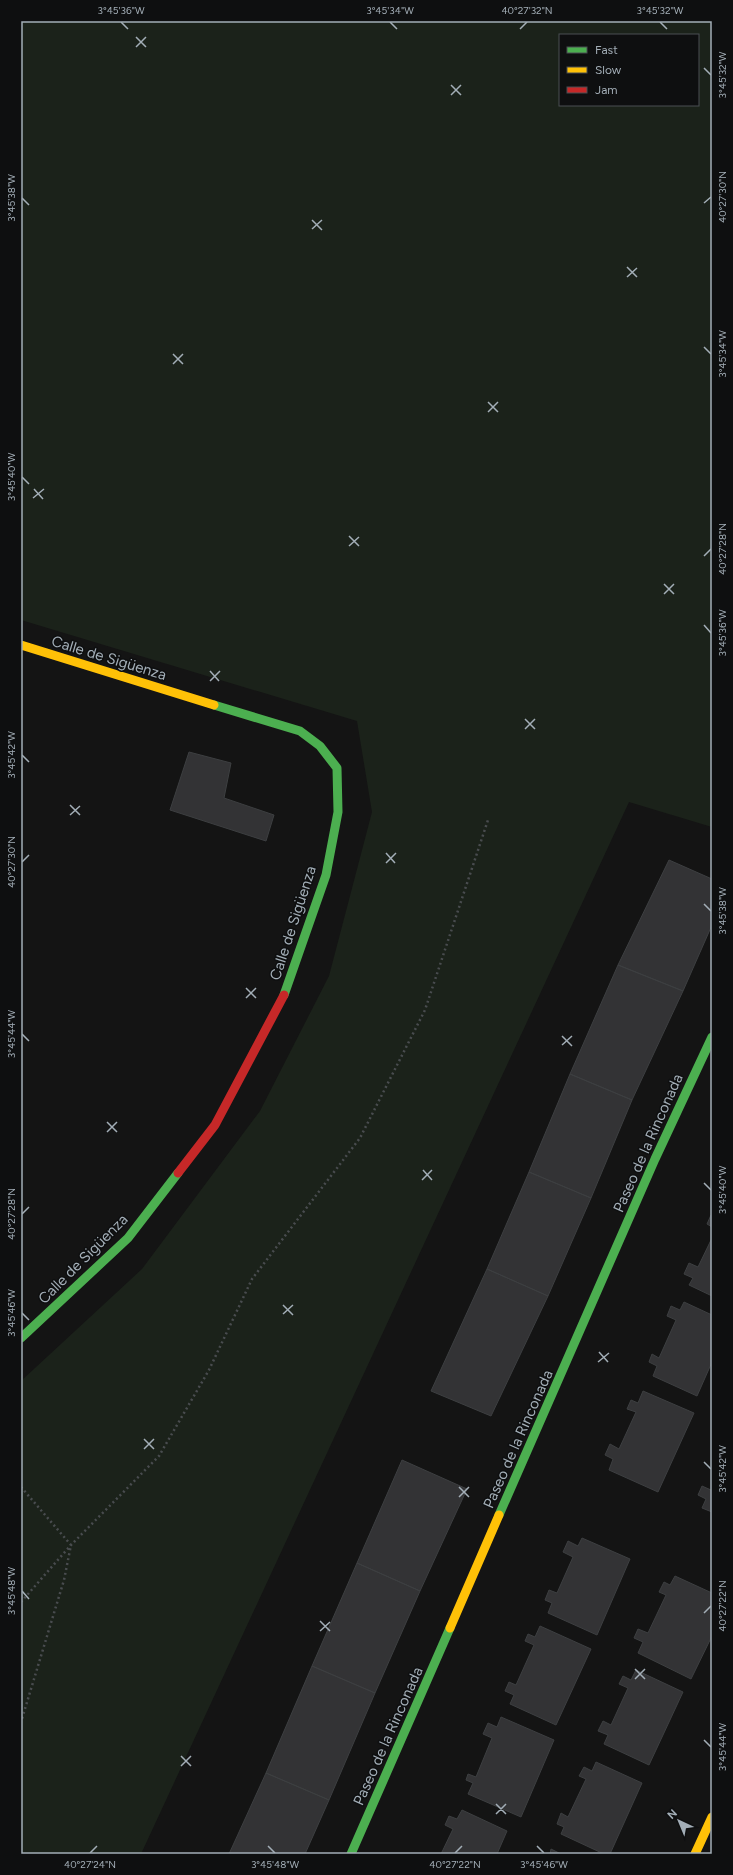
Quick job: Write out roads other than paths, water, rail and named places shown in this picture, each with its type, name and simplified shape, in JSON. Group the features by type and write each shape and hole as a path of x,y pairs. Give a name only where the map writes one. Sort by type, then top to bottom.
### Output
{"street":[{"name":"Calle de Sigüenza","path":"21,645 300,731 320,746 337,768 338,812 326,875 284,997 215,1125 128,1238 21,1338"},
{"name":"Paseo de la Rinconada","path":"351,1854 655,1159 712,1037"},
{"path":"695,1854 712,1817"}]}
